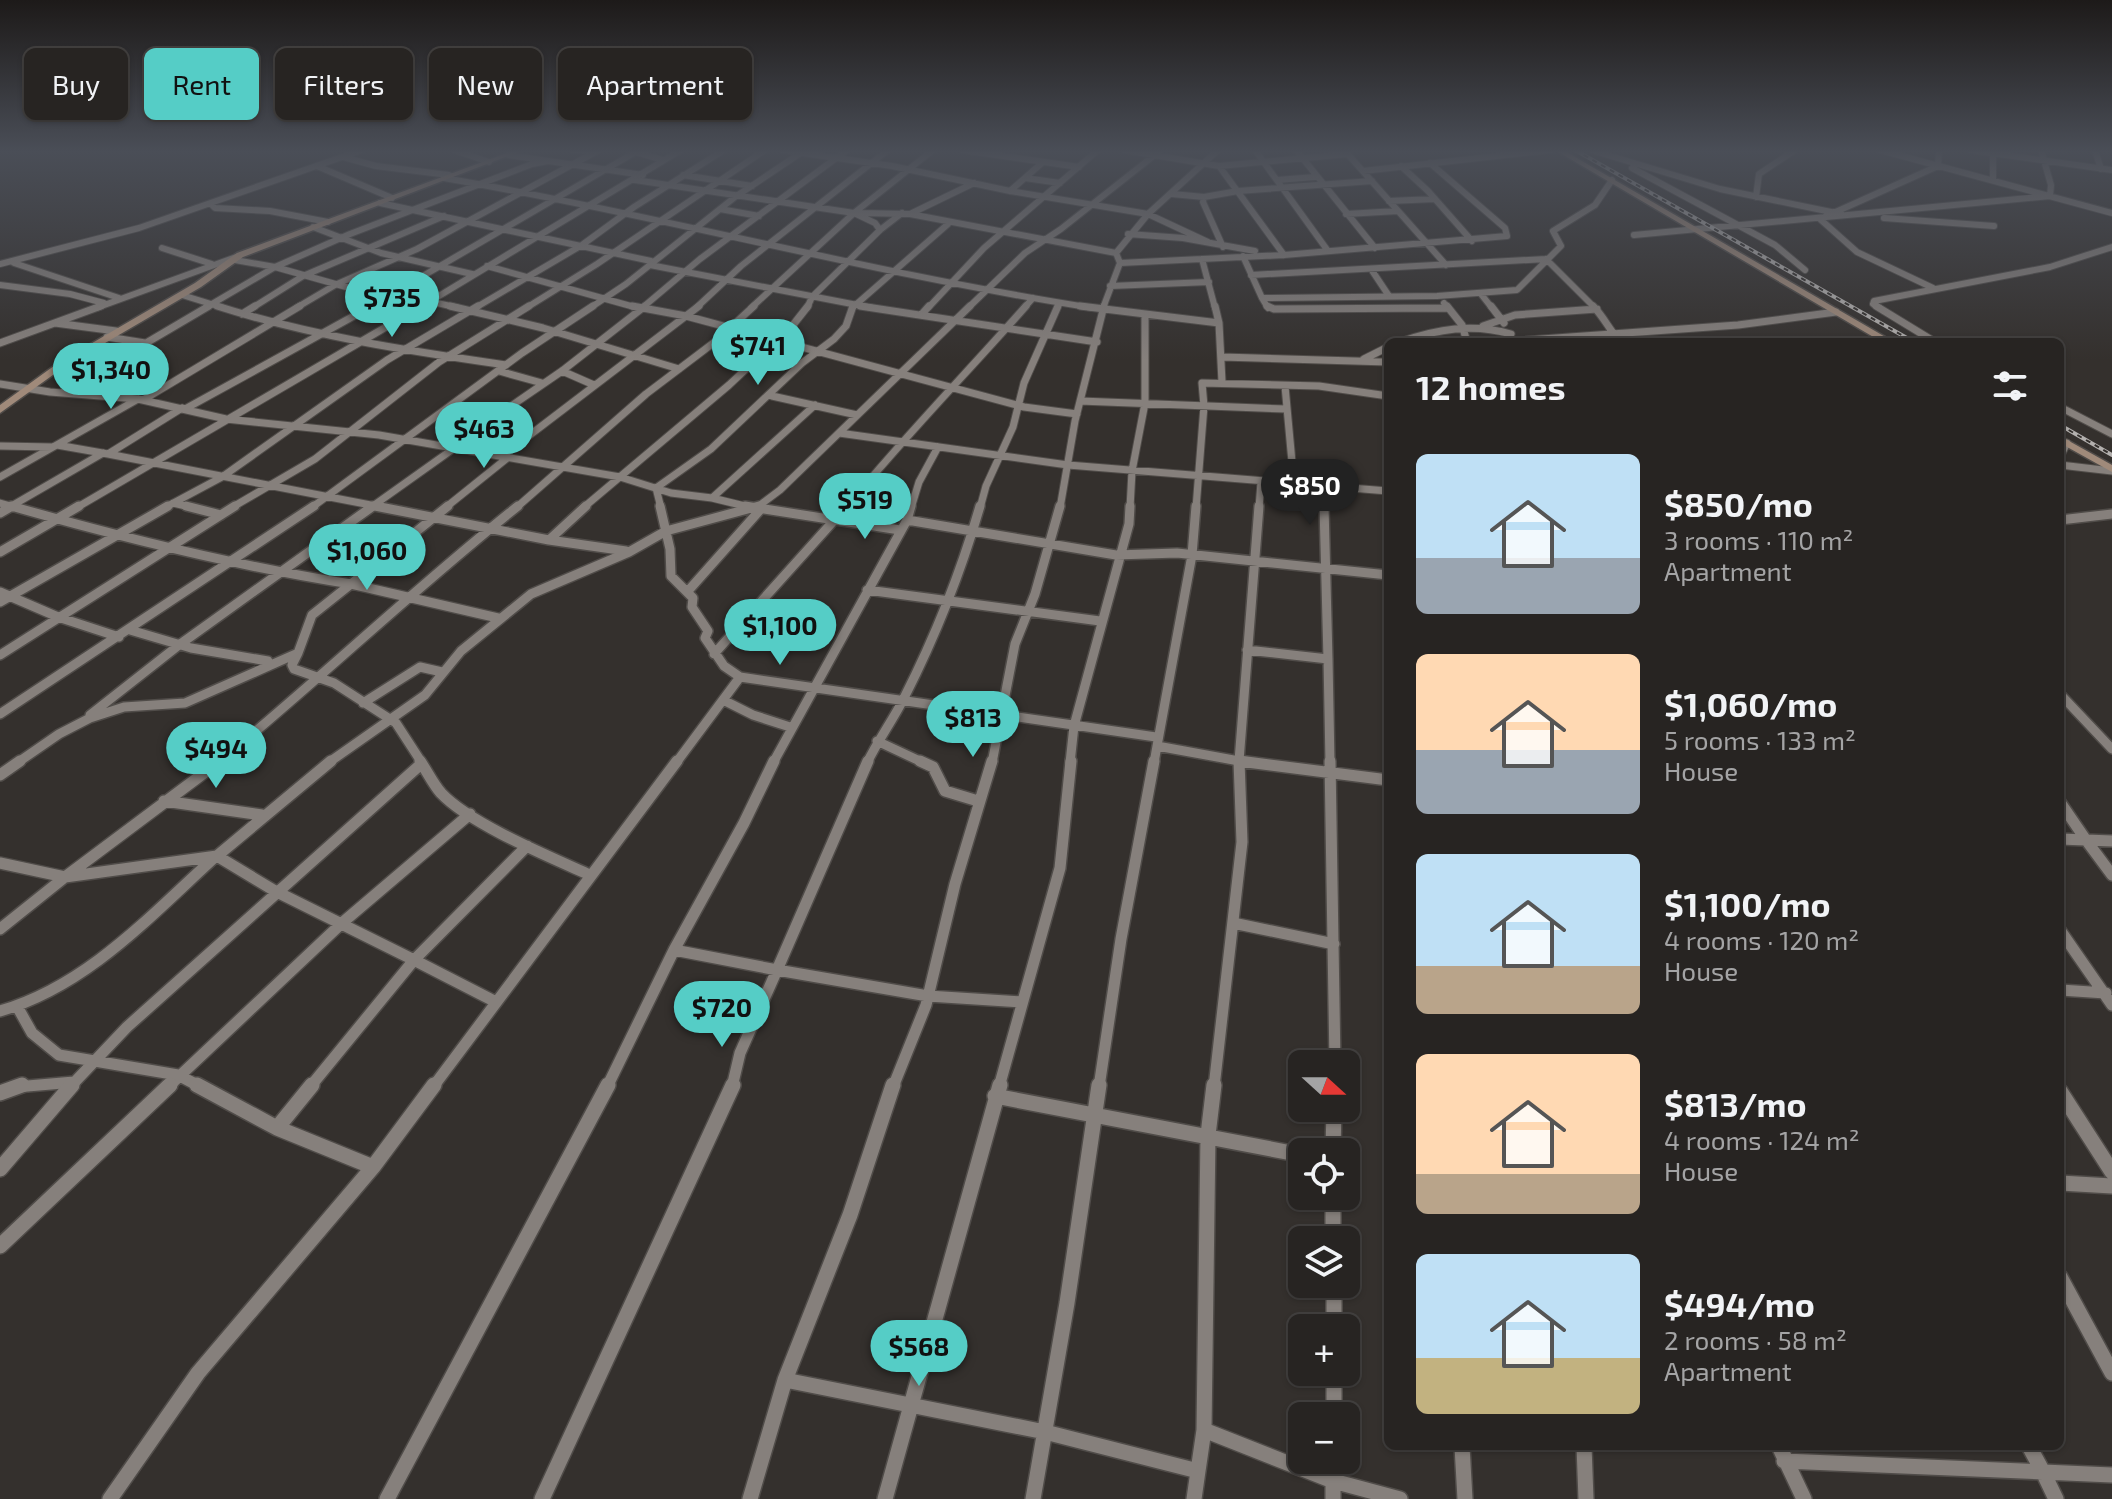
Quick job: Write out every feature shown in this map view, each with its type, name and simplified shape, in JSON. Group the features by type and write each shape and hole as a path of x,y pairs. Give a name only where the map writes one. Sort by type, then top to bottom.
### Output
{"street":[{"path":"0,264 94,242 162,220"},
{"path":"317,220 328,222"},
{"path":"0,343 334,220"},
{"path":"62,393 275,267 389,220"},
{"path":"242,314 303,276 435,220"},
{"path":"465,220 611,252 683,273 853,305 1097,342"},
{"path":"0,513 320,332 388,298 521,220"},
{"path":"0,552 565,220"},
{"path":"0,602 5,594 222,477 405,350 582,245 616,220"},
{"path":"648,220 847,263 1102,312 1219,323"},
{"path":"0,655 169,546 315,459 450,355 658,220"},
{"path":"0,714 292,522 606,296 706,220"},
{"path":"0,775 78,724 179,645 562,371 753,220"},
{"path":"590,875 527,846 470,814 441,793 420,765 396,723 319,675 294,669 292,665 312,615 801,220"},
{"path":"0,929 164,801 199,778 276,715 407,597 564,468 646,394 729,329 846,220"},
{"path":"869,220 880,230"},
{"path":"549,540 708,404 776,341 806,311 812,297 893,220"},
{"path":"933,220 1116,253"},
{"path":"921,315 950,282 1016,220"},
{"path":"688,591 757,510 1025,253 1071,220"},
{"path":"1116,253 1142,220"},
{"path":"1161,220 1208,242"},
{"path":"1212,220 1223,244 1225,257"},
{"path":"1259,220 1283,253"},
{"path":"1305,220 1328,251"},
{"path":"1351,220 1375,248"},
{"path":"1406,220 1446,265"},
{"path":"1453,220 1472,241"},
{"path":"1120,263 1503,238 1508,232 1494,220"},
{"path":"1262,298 1437,296 1519,289 1561,246 1553,231 1571,220"},
{"path":"1681,220 1882,338"},
{"path":"1728,220 1775,245 1805,270"},
{"path":"1634,235 1809,220"},
{"path":"1821,220 1834,237 1852,250 1933,288"},
{"path":"1909,220 1994,226"},
{"path":"0,477 141,399 335,285 470,221"},
{"path":"656,488 695,461 772,396 804,362 819,353 850,323 853,305 948,224"},
{"path":"313,227 340,239 399,257 473,274"},
{"path":"1128,234 1283,253"},
{"path":"1928,338 1873,304 1879,299 2050,267 2112,247"},
{"path":"162,248 212,264"},
{"path":"750,1499 785,1380 854,1205 897,1074 928,996 978,801 996,748 999,716 1015,644 1029,610 1065,490 1080,401 1102,312 1120,263 1116,253"},
{"path":"1243,256 1262,298 1272,309 1448,308"},
{"path":"0,410 116,331 182,295 238,257 388,298 507,319 679,369"},
{"path":"1202,259 1219,323 1222,382"},
{"path":"1251,275 1546,259 1597,309 1616,338"},
{"path":"11,263 119,298"},
{"path":"487,266 606,296 641,309 686,316 1018,405 1077,414"},
{"path":"1371,269 1389,296"},
{"path":"1110,286 1209,282"},
{"path":"0,285 70,294 106,303"},
{"path":"1481,294 1513,338"},
{"path":"182,295 271,323 405,350 450,355 502,368 542,383"},
{"path":"1437,296 1462,325 1466,338"},
{"path":"714,654 748,619 807,548 835,521 901,441 955,387 1033,298"},
{"path":"542,1499 690,1173 732,1089 740,1053 877,741 903,700 947,599 999,455 1013,427 1018,405 1059,304"},
{"path":"1483,326 1518,314 1597,309"},
{"path":"1539,338 1613,335 1836,312"},
{"path":"885,1499 1060,868 1074,726 1100,621 1129,524 1132,471 1145,403 1145,317"},
{"path":"55,323 116,331"},
{"path":"1415,338 1462,325 1483,326 1512,338"},
{"path":"107,337 145,343"},
{"path":"1362,360 1384,349"},
{"path":"1222,357 1384,362"},
{"path":"562,371 594,385"},
{"path":"1033,1499 1121,939 1192,555 1204,406 1202,383 1358,390 1384,395"},
{"path":"0,384 141,399 226,419 350,430 620,477 671,493 712,498 757,510 900,530"},
{"path":"1285,386 1294,484"},
{"path":"772,396 857,415"},
{"path":"1080,401 1286,409"},
{"path":"712,498 815,405"},
{"path":"2064,409 2112,434"},
{"path":"839,433 1068,465 1384,491"},
{"path":"2064,441 2110,467"},
{"path":"0,446 56,446 105,454 490,529 629,552"},
{"path":"387,1499 590,1122 674,950 744,823 790,727 815,689 907,520 919,482 938,447"},
{"path":"2064,465 2110,467"},
{"path":"1194,1499 1204,1430 1208,1135 1242,842 1239,761 1261,482"},
{"path":"1324,486 1335,1050"},
{"path":"656,488 666,531 671,576 693,598 692,607 706,624 708,631 705,638 731,674 1074,726 1239,761 1384,779"},
{"path":"0,503 60,517 114,535 498,618"},
{"path":"173,503 222,515"},
{"path":"0,1011 40,1000 81,973 262,815 388,718 425,695 442,672 498,618 551,583 629,552 666,531 757,510"},
{"path":"2064,520 2112,514"},
{"path":"907,520 973,527 1119,555 1192,555 1384,574"},
{"path":"867,590 1100,621"},
{"path":"5,594 58,617 119,637"},
{"path":"130,630 179,645 268,661"},
{"path":"1247,650 1328,659"},
{"path":"78,724 122,708 182,704 268,661 298,653"},
{"path":"241,658 252,670"},
{"path":"363,703 420,667 442,672"},
{"path":"110,1499 198,1373 373,1167 740,677"},
{"path":"2064,698 2112,749"},
{"path":"723,700 753,715 790,727"},
{"path":"877,741 933,767 945,791 978,801"},
{"path":"0,1169 93,1060 275,891 420,765"},
{"path":"164,801 262,815"},
{"path":"2064,808 2112,875"},
{"path":"0,1246 342,923 470,814"},
{"path":"2064,839 2112,841"},
{"path":"277,1128 414,960 527,846"},
{"path":"0,863 65,877 217,856 275,891 496,1002"},
{"path":"1233,923 1334,944"},
{"path":"2064,935 2108,993 2112,1005"},
{"path":"674,950 928,996 1022,1002"},
{"path":"2064,990 2108,993"},
{"path":"18,1008 32,1033 47,1048 73,1059 178,1075 277,1128 373,1167"},
{"path":"0,1093 22,1085 74,1082"},
{"path":"995,1096 1288,1152"},
{"path":"2064,1097 2112,1172"},
{"path":"2064,1183 2112,1186"},
{"path":"2064,1284 2112,1373"},
{"path":"785,1380 1045,1432 1198,1471"},
{"path":"1204,1430 1333,1481 1400,1499"},
{"path":"1462,1450 1465,1499"},
{"path":"1584,1450 1586,1499"},
{"path":"2031,1450 2056,1499"},
{"path":"1781,1453 2112,1475"},
{"path":"1781,1453 1804,1499"},
{"path":"1333,1474 1333,1499"}],"railway":[{"path":"1699,220 1907,338"},
{"path":"2064,427 2112,455"}]}
